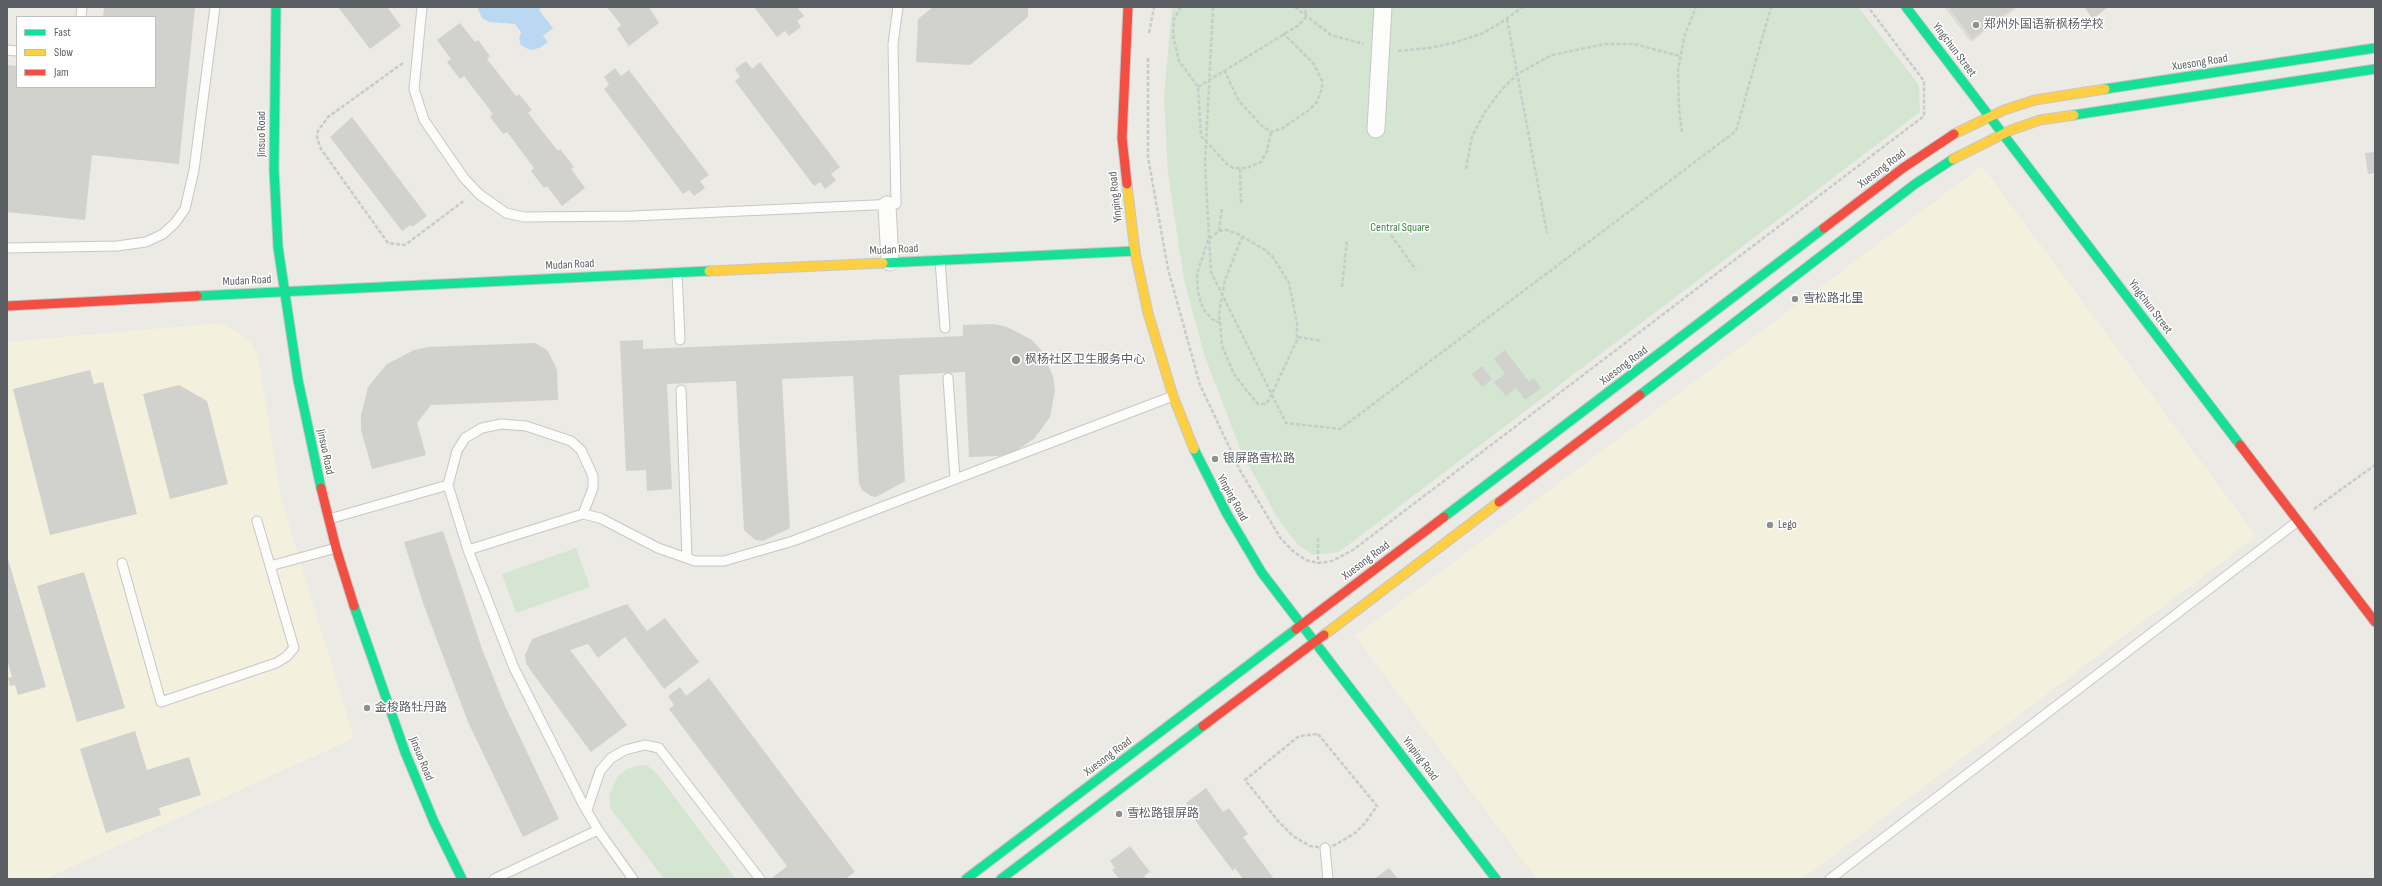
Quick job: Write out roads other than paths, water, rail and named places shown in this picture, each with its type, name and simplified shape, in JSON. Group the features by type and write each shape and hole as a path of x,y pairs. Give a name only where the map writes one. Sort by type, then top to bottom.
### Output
{"street":[{"name":"Jinsuo Road","path":"276,7 274,169 278,247 298,380 336,548 371,661 405,752 434,822 462,879"},
{"name":"Yinping Road","path":"1128,7 1122,138 1135,251 1148,313 1173,396 1188,438 1227,514 1262,574 1496,879"},
{"path":"1376,129 1383,7"},
{"name":"Yingchun Street","path":"1906,7 2375,622"},
{"name":"Xuesong Road","path":"966,879 1903,168 1946,138 1989,117 2035,100 2375,48"},
{"path":"1001,879 1915,184 1957,156 2002,134 2040,120 2375,69"},
{"path":"887,205 890,262"},
{"name":"Mudan Road","path":"7,306 284,291 1135,251"}],"lane":[{"path":"7,248 117,246 146,242 164,234 175,223 185,209 194,170 215,7"},
{"path":"422,7 414,89 424,120 464,178 477,192 489,203 506,213 524,217 633,216 896,204 893,44 898,7"},
{"path":"940,260 945,328"},
{"path":"677,272 680,340"},
{"path":"948,378 955,479"},
{"path":"681,390 687,558"},
{"path":"468,550 583,514 600,518 658,548 695,561 724,561 793,541 1173,396"},
{"path":"583,514 593,488 593,476 581,450 571,441 526,426 501,424 482,428 465,438 457,451 448,485 468,550 514,668 586,810 598,830 633,879"},
{"path":"329,519 448,485"},
{"path":"122,563 161,702 276,663 290,654 294,648 257,521"},
{"path":"1830,879 2298,521"},
{"path":"270,566 336,548"},
{"path":"586,810 600,771 611,758 625,750 645,745 659,748 760,879"},
{"path":"494,879 598,830"},
{"path":"1324,848 1328,879"}],"water":[{"path":"477,7 542,7 539,10 553,28 543,36 548,42 533,50 528,49 521,45 519,39 521,32 515,24 489,22 482,18"}],"place":[{"name":"郑州外国语新枫杨学校","path":"1976,25"},
{"name":"雪松路北里","path":"1795,299"},
{"name":"枫杨社区卫生服务中心","path":"1016,360"},
{"name":"银屏路雪松路","path":"1215,459"},
{"name":"Lego","path":"1770,525"},
{"name":"金梭路牡丹路","path":"367,708"},
{"name":"雪松路银屏路","path":"1119,814"}],"park label":[{"name":"Central Square","path":"1400,228"}]}
